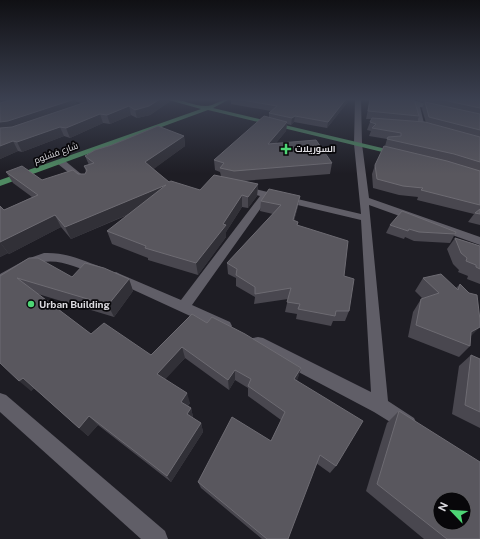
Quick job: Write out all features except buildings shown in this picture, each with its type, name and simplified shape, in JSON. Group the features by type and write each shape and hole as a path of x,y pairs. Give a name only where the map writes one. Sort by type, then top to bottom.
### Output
{"main road":[{"name":"شارع فشلوم","path":"0,183 60,162 154,124"},
{"name":"شارع فشلوم","path":"0,175 154,124"},
{"path":"279,124 410,157"}],"street":[{"path":"363,124 358,144 366,218 380,406"},
{"path":"418,124 418,127 431,129"},
{"path":"60,162 86,182"},
{"path":"236,187 366,218"},
{"path":"184,306 266,194"},
{"path":"364,200 480,241"},
{"path":"0,280 34,260 52,257 71,261 114,276 184,306 235,331"},
{"path":"248,338 380,406 420,432"},
{"path":"0,401 158,539"}],"place":[{"name":"السوريلات","path":"286,149"},
{"name":"Urban Building","path":"31,304"}]}
